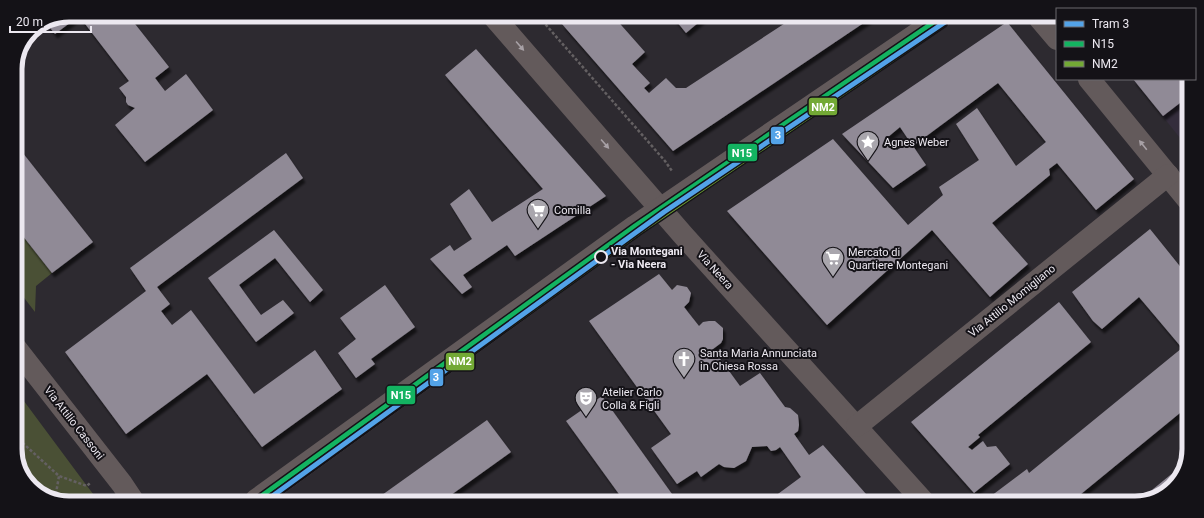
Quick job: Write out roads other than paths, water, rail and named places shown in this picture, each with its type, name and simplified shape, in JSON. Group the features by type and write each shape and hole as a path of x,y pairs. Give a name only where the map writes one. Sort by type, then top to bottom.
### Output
{"street":[{"name":"Via Neera","path":"498,22 661,208 919,496"},
{"path":"262,496 661,208 934,22"},
{"path":"1043,22 1056,38"},
{"path":"1090,80 1182,192"},
{"name":"Via Attilio Momigliano","path":"857,426 1168,175"},
{"name":"Via Attilio Cassoni","path":"22,356 130,496"}],"tram line":[{"name":"3","path":"273,496 664,212 945,22"}],"place":[{"name":"Agnes Weber","path":"868,162"},
{"name":"Comilla","path":"538,230"},
{"name":"Via Montegani - Via Neera","path":"601,257"},
{"name":"Mercato di Quartiere Montegani","path":"833,278"},
{"name":"Santa Maria Annunciata in Chiesa Rossa","path":"684,378"},
{"name":"Atelier Carlo Colla & Figli","path":"586,418"}]}
